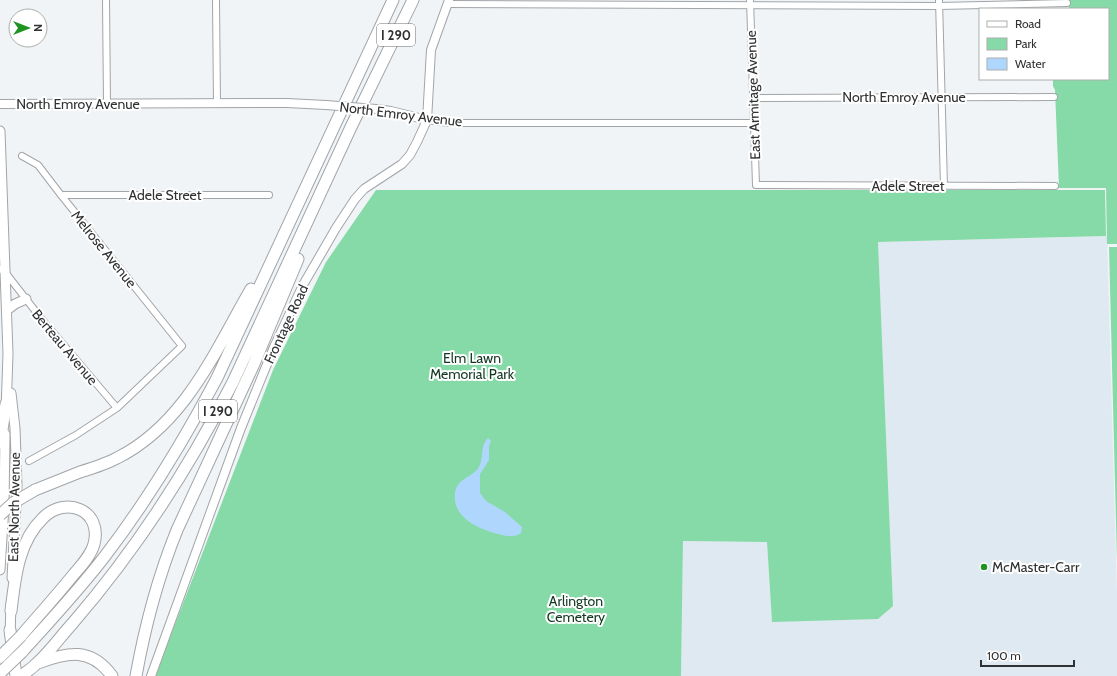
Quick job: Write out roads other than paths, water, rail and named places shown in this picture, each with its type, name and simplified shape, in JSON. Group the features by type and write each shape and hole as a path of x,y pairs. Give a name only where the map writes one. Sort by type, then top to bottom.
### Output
{"highway":[{"name":"I 290","path":"0,673 22,652 106,556 161,476 190,428 217,378 393,0"},
{"name":"I 290","path":"18,676 36,664 109,579 186,468 212,423 233,382 351,127 413,0"},
{"path":"136,676 147,622 157,586 170,549 284,294 351,127"},
{"path":"0,515 13,503 35,490 117,458 142,443 161,427 202,376 284,232"},
{"path":"0,444 6,404"},
{"path":"0,657 70,579 91,552 96,535 95,528 88,515 83,511 70,506 57,508 49,511 36,525 29,535 20,559 15,577 11,611"},
{"path":"10,630 18,676"},
{"path":"36,664 58,656 79,654 96,660 105,667 112,676"}],"main road":[{"name":"East North Avenue","path":"0,131 3,270 7,310 4,370 6,404 4,506 0,570"},
{"path":"7,310 26,299"},
{"name":"East North Avenue","path":"4,370 10,386 17,486 10,630"}],"street":[{"path":"106,0 107,103"},
{"path":"216,0 217,104"},
{"path":"448,2 1067,3"},
{"name":"Frontage Road","path":"151,676 241,428 274,347 303,285 355,199 364,189 402,164 410,155 427,120 431,50 448,2"},
{"name":"East Armitage Avenue","path":"750,3 756,185 762,185"},
{"path":"939,3 944,186"},
{"name":"North Emroy Avenue","path":"753,98 1054,97"},
{"name":"North Emroy Avenue","path":"0,104 287,103 376,109 449,123 754,123"},
{"name":"Melrose Avenue","path":"22,156 38,165 182,346 117,408"},
{"name":"Adele Street","path":"762,185 1055,186"},
{"name":"Adele Street","path":"61,195 269,195"},
{"name":"Berteau Avenue","path":"3,270 117,408"},
{"path":"28,461 117,408"}],"water":[{"path":"488,438 491,441 489,446 489,460 480,474 480,493 486,501 505,512 522,527 521,533 516,536 498,534 475,525 462,516 455,502 456,488 479,467 484,444"}],"place":[{"name":"McMaster-Carr","path":"984,567"}],"park label":[{"name":"Elm Lawn Memorial Park","path":"472,366"},
{"name":"Arlington Cemetery","path":"576,610"}]}
